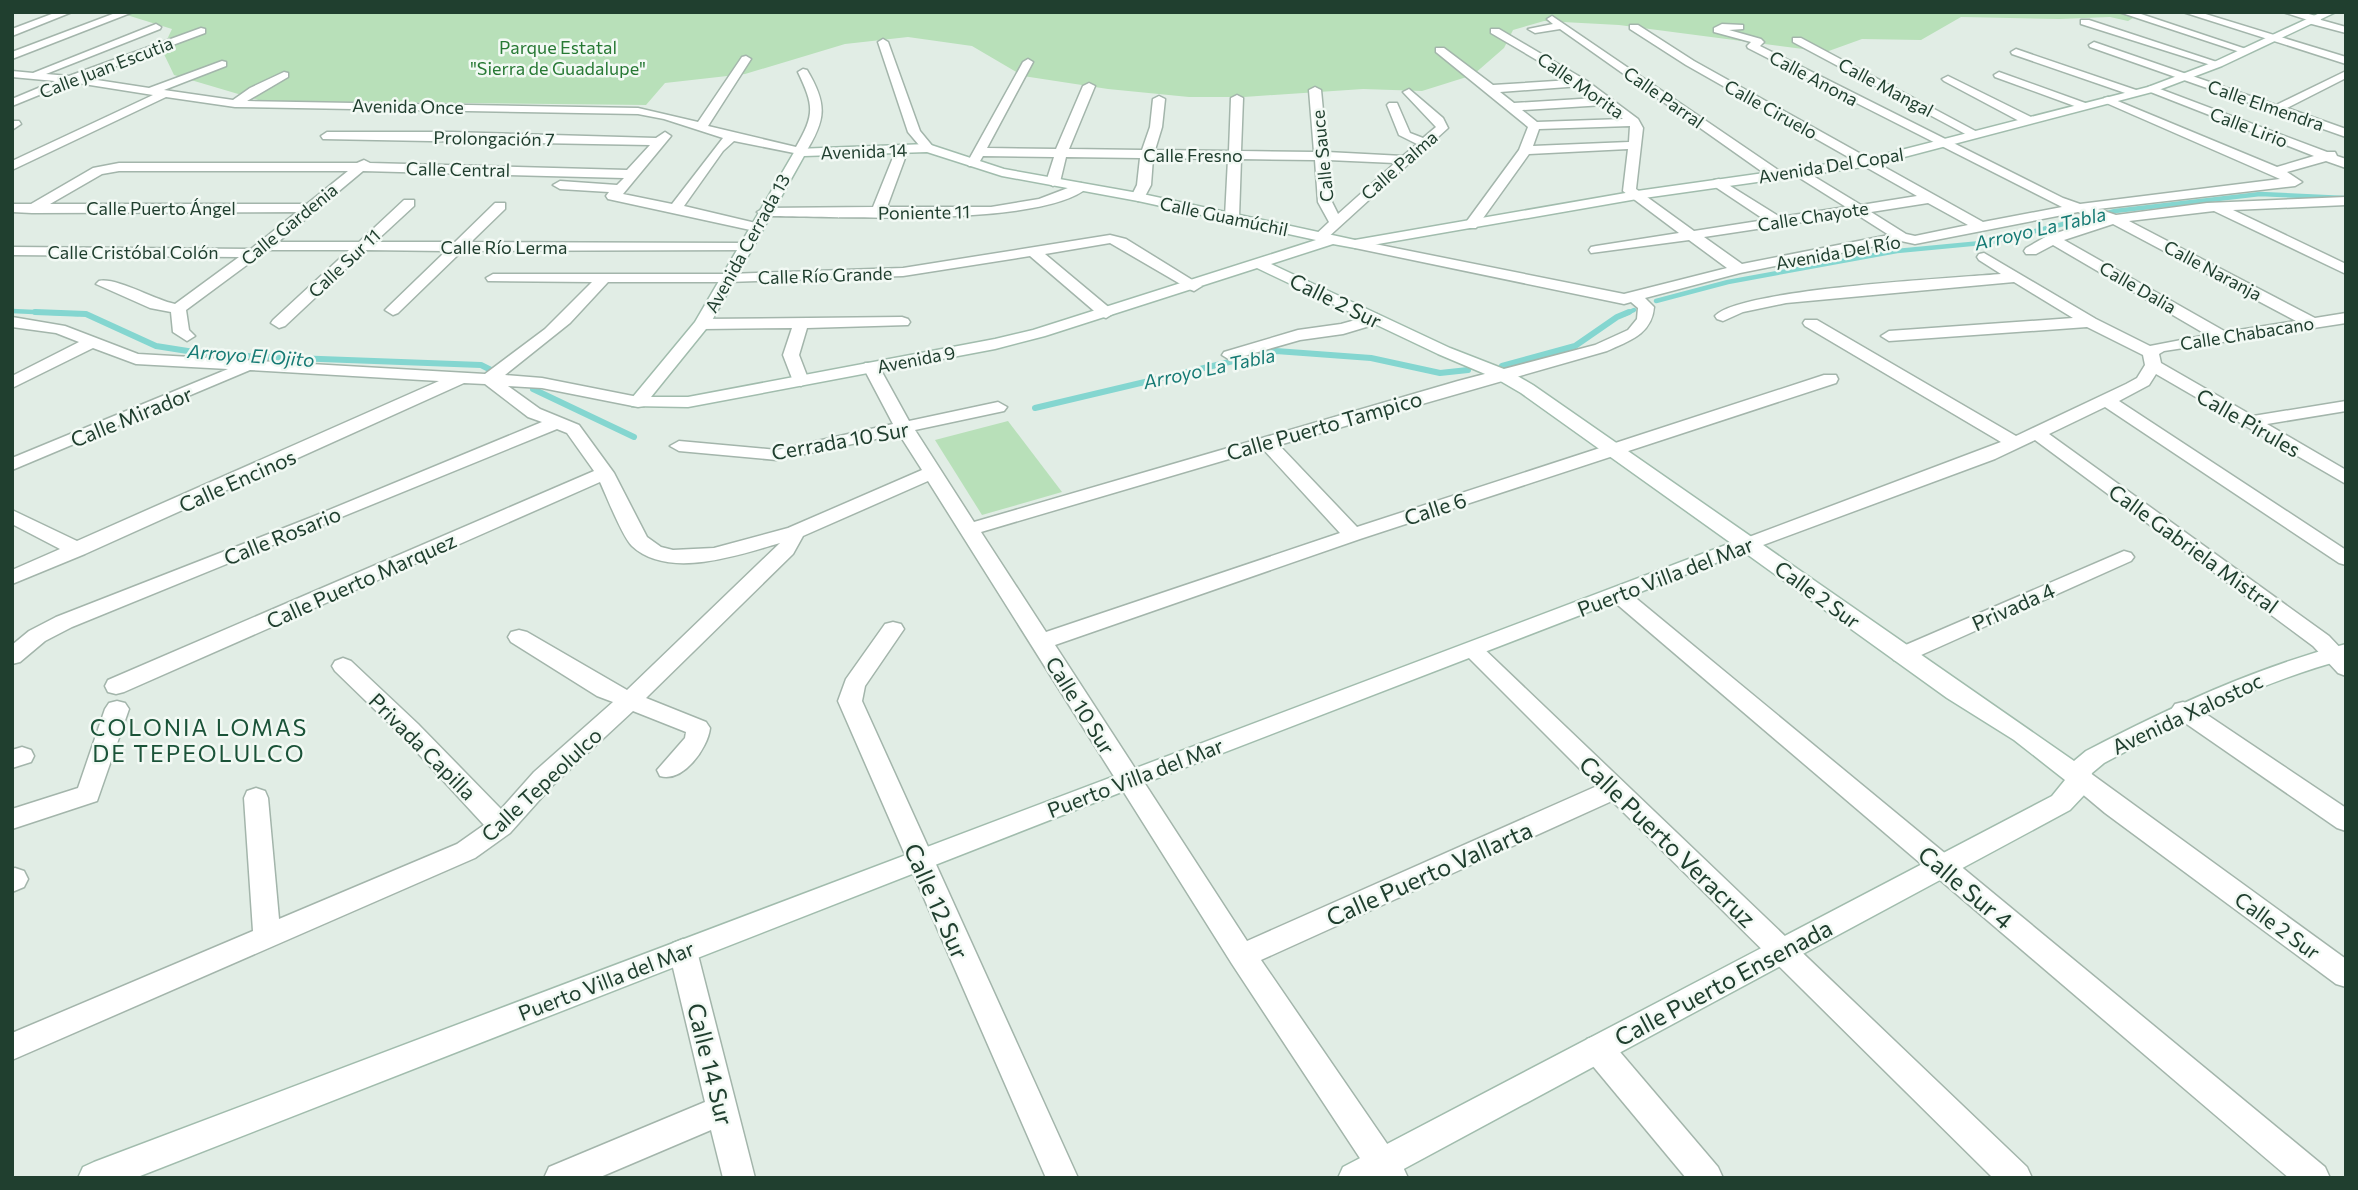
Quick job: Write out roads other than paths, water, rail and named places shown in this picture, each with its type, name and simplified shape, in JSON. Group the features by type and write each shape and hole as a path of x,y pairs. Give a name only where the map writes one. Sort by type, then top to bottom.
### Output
{"street":[{"path":"12,56 128,12"},
{"path":"2124,12 2247,51"},
{"path":"2188,12 2346,61"},
{"path":"2288,12 2346,30"},
{"name":"Avenida Del Copal","path":"1355,244 1637,195 1870,163 2152,89 2218,64 2331,12"},
{"path":"24,17 63,14"},
{"path":"12,33 63,14"},
{"name":"Calle Parral","path":"1535,30 1533,29 1557,22 1776,175"},
{"path":"2085,22 2218,64"},
{"path":"33,75 156,27"},
{"name":"Calle Ciruelo","path":"1634,27 1700,68 1983,228"},
{"name":"Calle Anona","path":"1739,27 1722,27 1718,30 1758,42 1752,47 1943,144"},
{"name":"Calle Juan Escutia","path":"12,103 201,31"},
{"name":"Calle Morita","path":"1495,31 1584,83 1634,122 1637,128 1629,187 1637,195"},
{"name":"Calle Mangal","path":"1797,40 1975,134"},
{"path":"883,42 914,132 928,148"},
{"name":"Calle Elmendra","path":"2094,45 2346,133"},
{"path":"1440,50 1534,126 1634,122"},
{"path":"2016,51 2136,93"},
{"path":"701,127 746,59"},
{"path":"972,165 1028,62"},
{"path":"148,92 222,64"},
{"name":"Avenida Cerrada 13","path":"638,402 702,324 817,120 819,109 803,72"},
{"name":"Avenida Once","path":"12,74 70,79 235,104 626,110 651,113 732,137 800,152"},
{"path":"2277,109 2346,74"},
{"path":"235,104 254,90 284,75"},
{"path":"1999,75 2084,106"},
{"path":"1948,79 2027,120"},
{"path":"1490,89 1584,83"},
{"path":"1053,182 1060,153 1089,86"},
{"name":"Calle Lirio","path":"2152,89 2346,164"},
{"name":"Calle Sauce","path":"1315,90 1325,202 1335,221"},
{"name":"Calle Palma","path":"1326,238 1335,221 1439,131 1442,125 1409,92"},
{"path":"12,166 162,95"},
{"path":"1232,217 1237,98"},
{"path":"1138,197 1144,185 1147,155 1156,127 1159,99"},
{"path":"2108,100 2276,171 2346,210"},
{"path":"1511,107 1605,102"},
{"path":"1392,105 1405,135 1425,143"},
{"path":"686,122 669,132 613,196 676,208 755,228"},
{"path":"1471,225 1525,150 1534,126"},
{"name":"Prolongación 7","path":"327,136 660,142"},
{"name":"Calle Gardenia","path":"178,309 259,250 398,137"},
{"path":"676,208 719,148 732,137"},
{"path":"1943,144 2082,210 2109,218"},
{"path":"1525,150 1634,145"},
{"name":"Avenida 14","path":"800,152 928,148"},
{"name":"Calle Guamúchil","path":"928,148 972,165 1138,197 1615,298 1636,298"},
{"path":"878,212 902,149"},
{"path":"380,152 420,150"},
{"path":"2276,171 2346,150"},
{"name":"Calle Fresno","path":"980,152 1322,156 1406,160"},
{"name":"Calle Central","path":"32,209 108,168 360,167 630,174"},
{"path":"1800,172 1855,210 1901,237"},
{"path":"1719,183 1778,222"},
{"path":"560,186 618,189"},
{"name":"Poniente 11","path":"764,212 1007,209 1060,198 1081,187"},
{"path":"1870,193 1913,187"},
{"name":"Avenida Del Río","path":"1636,298 1739,270 1901,237 1915,240 2082,210 2312,192 2346,194"},
{"name":"Avenida Del Río","path":"2031,251 2052,239 2109,218 2216,208 2312,192 2346,201"},
{"path":"1637,195 1739,270"},
{"name":"Calle Chayote","path":"1597,250 1932,198"},
{"name":"Calle Sur 11","path":"279,323 409,203"},
{"path":"393,310 500,206"},
{"name":"Calle Puerto Ángel","path":"12,208 309,208"},
{"path":"2216,208 2346,270"},
{"name":"Calle Naranja","path":"2109,218 2312,323"},
{"name":"Avenida 9","path":"12,322 49,326 135,359 542,383 638,402 688,402 995,344 1194,286 1326,238"},
{"name":"Calle Dalia","path":"2052,239 2224,337"},
{"name":"Calle Río Grande","path":"493,278 728,278 903,272 1114,240 1194,286"},
{"name":"Calle Río Lerma","path":"259,250 745,247"},
{"name":"Calle Cristóbal Colón","path":"12,251 259,250"},
{"path":"1034,252 1106,313"},
{"name":"Calle Pirules","path":"1984,257 2250,422 2346,478"},
{"name":"Calle 2 Sur","path":"1260,264 1503,375 1527,389 1955,692 2022,734 2114,806 2346,975"},
{"path":"1723,316 1766,300 2017,277"},
{"path":"604,278 561,324 489,379 534,413 573,429 605,473 639,541 648,549 663,556 694,557 795,532 934,471"},
{"path":"104,284 155,305 178,309 181,332 187,336"},
{"name":"Calle Puerto Tampico","path":"971,529 1266,442 1601,348 1634,333 1645,319 1644,304 1636,298"},
{"name":"Calle Chabacano","path":"2152,359 2159,347 2346,318"},
{"path":"1230,355 1298,335 1343,330 1377,319"},
{"path":"702,324 902,322"},
{"path":"1889,336 2090,322"},
{"path":"801,323 791,355 801,381"},
{"path":"1811,323 2015,443"},
{"path":"12,383 92,342"},
{"name":"Puerto Villa del Mar","path":"94,1178 918,859 1989,455 2108,401 2143,381 2152,359"},
{"name":"Calle Mirador","path":"12,465 250,367"},
{"name":"Calle 10 Sur","path":"871,367 906,429 1128,779 1242,956 1387,1170"},
{"name":"Calle Encinos","path":"12,578 460,378"},
{"name":"Calle 6","path":"1041,642 1353,535 1830,379"},
{"path":"2108,401 2346,559"},
{"path":"2250,422 2346,406"},
{"name":"Cerrada 10 Sur","path":"679,446 777,456 998,408"},
{"name":"Calle Rosario","path":"12,657 37,636 64,622 332,516 558,422"},
{"name":"Calle Gabriela Mistral","path":"2037,433 2341,658"},
{"path":"1266,442 1353,535"},
{"name":"Calle Puerto Marquez","path":"12,819 89,794 117,698 605,473"},
{"path":"12,516 78,550"},
{"name":"Calle Tepeolulco","path":"12,1047 466,851 502,826 543,779 629,701 786,550 795,532"},
{"name":"Privada 4","path":"1902,655 2124,557"},
{"name":"Calle Sur 4","path":"1619,595 2315,1178"},
{"name":"Calle 12 Sur","path":"893,629 854,685 850,701 1062,1178"},
{"path":"519,637 629,701 698,728 697,741 669,770"},
{"name":"Calle Puerto Veracruz","path":"1472,650 2016,1178"},
{"name":"Avenida Xalostoc","path":"2077,776 2083,766 2095,757 2183,710 2276,671 2341,658"},
{"name":"Privada Capilla","path":"343,666 410,730 502,826"},
{"path":"2183,710 2346,821"},
{"name":"Calle Puerto Ensenada","path":"1354,1178 1387,1170 1598,1049 2061,803 2077,786 2077,776"},
{"name":"Calle Puerto Vallarta","path":"1242,956 1615,789"},
{"path":"256,798 267,936"},
{"name":"Calle 14 Sur","path":"683,951 739,1178"},
{"path":"1598,1049 1707,1178"},
{"path":"561,1178 722,1110"}],"waterway":[{"name":"Arroyo La Tabla","path":"1656,301 1728,282 1897,251 1992,242 2115,211 2260,194 2344,198"},
{"name":"Arroyo La Tabla","path":"1625,314 1634,310"},
{"name":"Arroyo El Ojito","path":"12,311 78,314"},
{"name":"Arroyo El Ojito","path":"35,312 86,314 156,346 213,355 481,365 495,372"},
{"name":"Arroyo La Tabla","path":"1502,366 1575,346 1617,317 1629,312"},
{"name":"Arroyo La Tabla","path":"1035,408 1276,351 1371,358 1440,373 1468,370"},
{"name":"Arroyo El Ojito","path":"533,389 634,437"}],"district":[{"name":"COLONIA LOMAS DE TEPEOLULCO","path":"199,740"}],"park label":[{"name":"Parque Estatal \"Sierra de Guadalupe\"","path":"558,57"}]}
